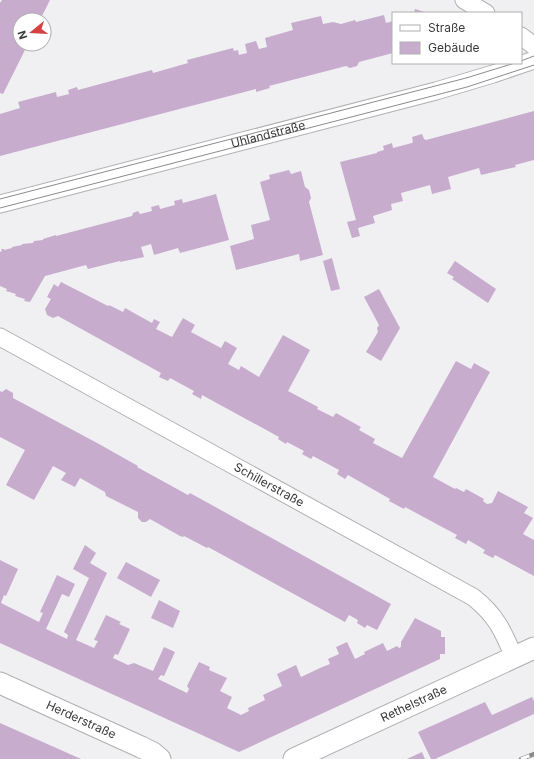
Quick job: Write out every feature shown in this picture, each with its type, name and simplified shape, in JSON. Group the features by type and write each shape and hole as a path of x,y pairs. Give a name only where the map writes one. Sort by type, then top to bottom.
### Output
{"street":[{"path":"464,0 484,12"},
{"path":"522,37 534,46"},
{"name":"Uhlandstraße","path":"0,204 436,91 494,74 534,60"},
{"name":"Schillerstraße","path":"0,337 473,597 492,614 502,629 514,657"},
{"name":"Rethelstraße","path":"294,759 534,648"},
{"name":"Herderstraße","path":"0,683 141,746 160,759"}],"building":[{"path":"2,0 50,0 44,12 12,12 12,52 24,52 3,94 0,93 0,3"},
{"path":"415,9 425,12 414,12"},
{"path":"384,15 386,23 392,21 392,53 359,62 357,66 350,68 346,66 269,86 270,88 256,92 256,89 0,156 0,114 20,108 18,102 56,92 57,97 69,94 68,90 77,87 78,90 152,70 153,73 188,63 187,60 233,48 234,51 238,50 239,55 247,53 245,44 256,41 259,49 267,47 265,38 293,30 291,23 321,16 323,24 333,22 341,24 355,20 356,22"},
{"path":"534,111 534,160 515,165 516,167 481,175 479,168 448,177 451,189 432,194 430,185 401,193 403,201 391,204 392,210 373,216 375,223 358,228 360,236 352,238 347,222 356,220 340,162 377,153 384,150 383,146 392,143 393,148 412,143 412,137 422,134 426,140"},
{"path":"289,170 291,174 301,171 305,187 309,190 311,198 309,202 323,255 300,261 299,254 236,270 230,246 254,239 251,225 270,220 260,182 270,179 269,175"},
{"path":"216,194 229,240 180,253 178,248 154,255 151,244 141,247 144,257 88,269 86,265 45,276 30,302 24,301 25,299 15,296 16,294 6,291 7,289 0,286 1,249 4,250 22,244 33,243 34,241 43,240 56,235 132,216 133,213 138,211 140,214 152,211 151,207 159,205 160,209 175,205 174,201 182,199 183,203"},
{"path":"332,258 340,289 331,291 323,261"},
{"path":"455,261 496,289 488,303 452,279 454,277 447,273"},
{"path":"61,282 123,312 125,308 152,323 154,319 160,322 156,329 172,337 183,318 195,325 191,332 221,348 225,341 237,348 228,364 239,370 241,366 259,377 283,335 310,350 288,391 333,417 336,413 361,427 359,430 375,439 373,443 402,458 456,361 471,369 474,363 490,372 433,477 455,489 456,488 464,492 466,489 484,499 483,501 487,504 492,503 498,491 528,507 524,513 533,518 523,534 534,540 534,576 495,555 493,558 483,553 485,550 468,540 466,544 455,538 457,535 405,507 404,509 389,501 390,499 348,475 345,479 337,474 339,470 313,456 311,459 302,454 304,451 287,442 286,444 278,439 279,437 202,395 201,399 192,394 194,391 170,378 168,381 159,377 161,373 58,316 53,318 47,315 45,309 51,299 47,297 54,284 58,287"},
{"path":"379,289 400,328 381,361 366,352 378,332 377,328 379,325 364,297"},
{"path":"6,389 13,393 13,398 99,444 188,495 190,493 391,604 377,630 367,625 365,628 357,623 358,620 349,615 345,622 208,547 207,548 184,536 180,536 150,519 146,522 142,522 138,518 138,512 106,496 105,492 80,478 75,487 61,480 66,473 53,466 34,500 6,485 25,450 0,437 0,391 2,392"},
{"path":"85,545 96,553 90,563 107,573 76,640 94,648 98,641 94,640 106,615 121,622 119,624 130,629 118,655 115,654 113,658 128,665 134,663 153,671 164,647 175,652 164,676 161,675 158,679 187,693 189,689 187,686 199,662 210,667 209,670 227,678 220,691 232,697 227,708 241,715 249,711 248,708 265,700 263,695 282,686 277,674 296,665 301,677 330,664 328,659 339,654 336,647 347,642 355,659 365,654 364,652 383,643 387,651 397,646 399,648 401,647 401,642 415,618 441,631 441,637 445,637 445,654 440,654 440,659 239,752 0,643 0,560 18,569 6,596 4,595 1,603 39,622 43,613 40,612 57,575 75,584 69,597 62,594 46,629 67,639 68,635 64,632 89,578 73,569"},
{"path":"126,562 160,580 151,597 117,578"},
{"path":"159,600 180,611 173,628 151,618"},
{"path":"532,697 534,701 534,714 435,759 431,759 418,732 485,702 492,715"},
{"path":"0,723 81,759 0,759"},
{"path":"422,752 425,759 407,759"}],"tram line":[{"path":"522,61 534,56"},
{"path":"0,199 466,78 512,64"},
{"path":"0,208 467,87 534,65"}],"railway":[{"path":"521,759 534,754"}]}
